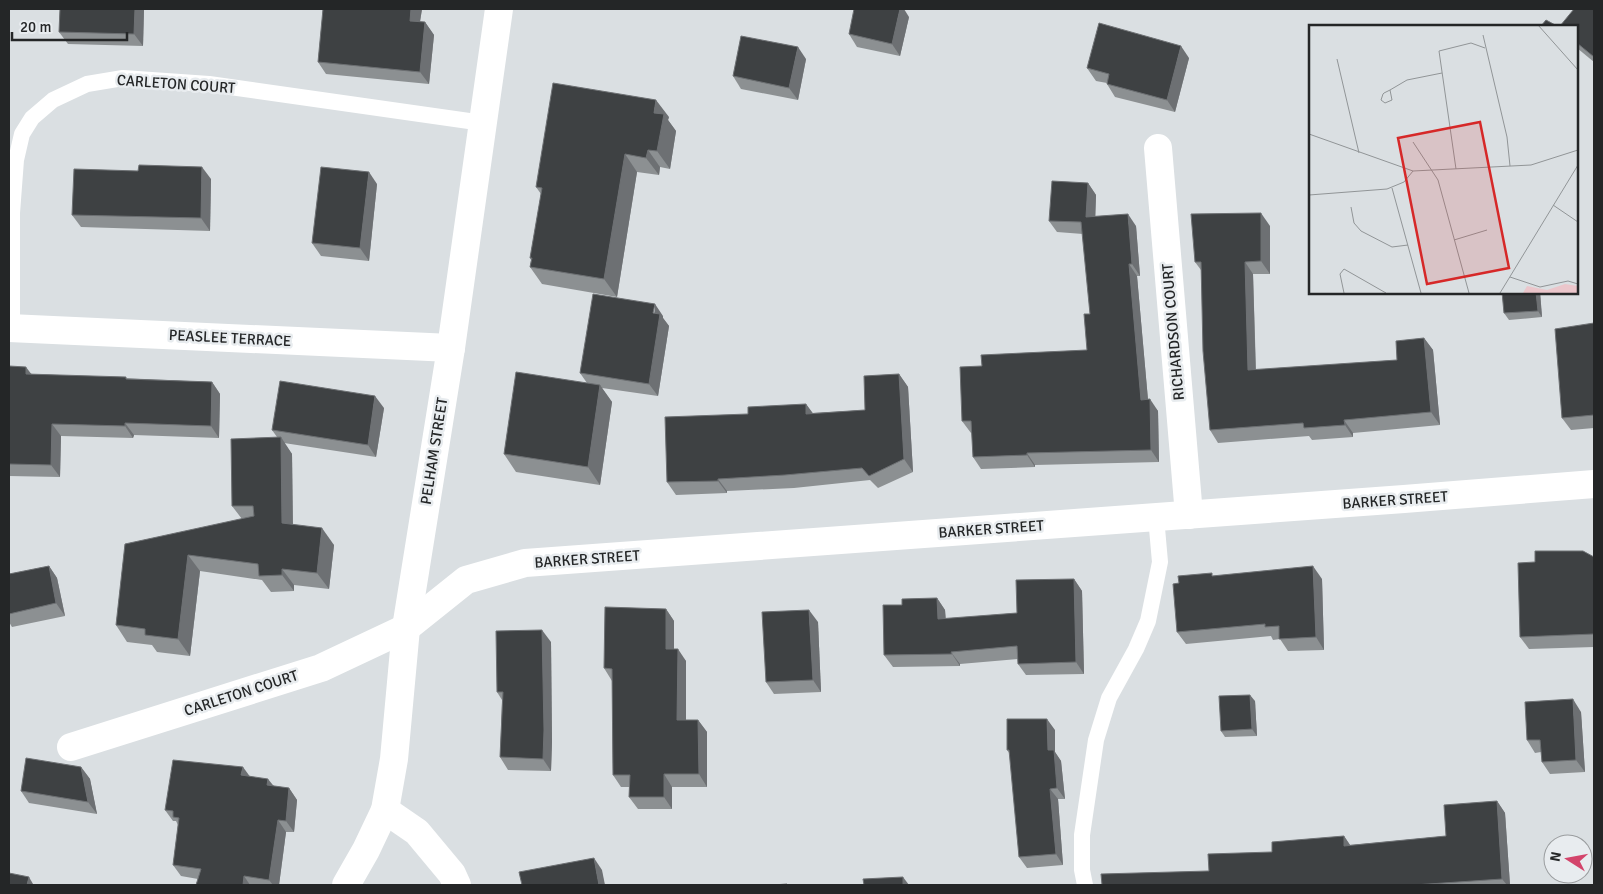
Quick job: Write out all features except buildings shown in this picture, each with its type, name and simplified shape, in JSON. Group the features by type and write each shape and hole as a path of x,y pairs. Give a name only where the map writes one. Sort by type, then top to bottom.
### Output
{"street":[{"name":"PELHAM STREET","path":"346,885 366,850 385,810 394,759 406,628 451,348 499,9"},
{"name":"RICHARDSON COURT","path":"1158,148 1189,515"},
{"name":"PEASLEE TERRACE","path":"11,328 451,348"},
{"name":"BARKER STREET","path":"406,628 466,580 525,563 1594,484"},
{"name":"CARLETON COURT","path":"71,747 321,668 406,628"},
{"path":"385,810 416,832 452,874 457,885"}],"lane":[{"name":"CARLETON COURT","path":"11,328 12,213 16,160 22,134 32,118 53,100 87,84 122,78 209,84 483,123"},
{"path":"1085,885 1082,870 1082,835 1096,740 1109,698 1136,649 1148,621 1160,562 1156,517"}]}
